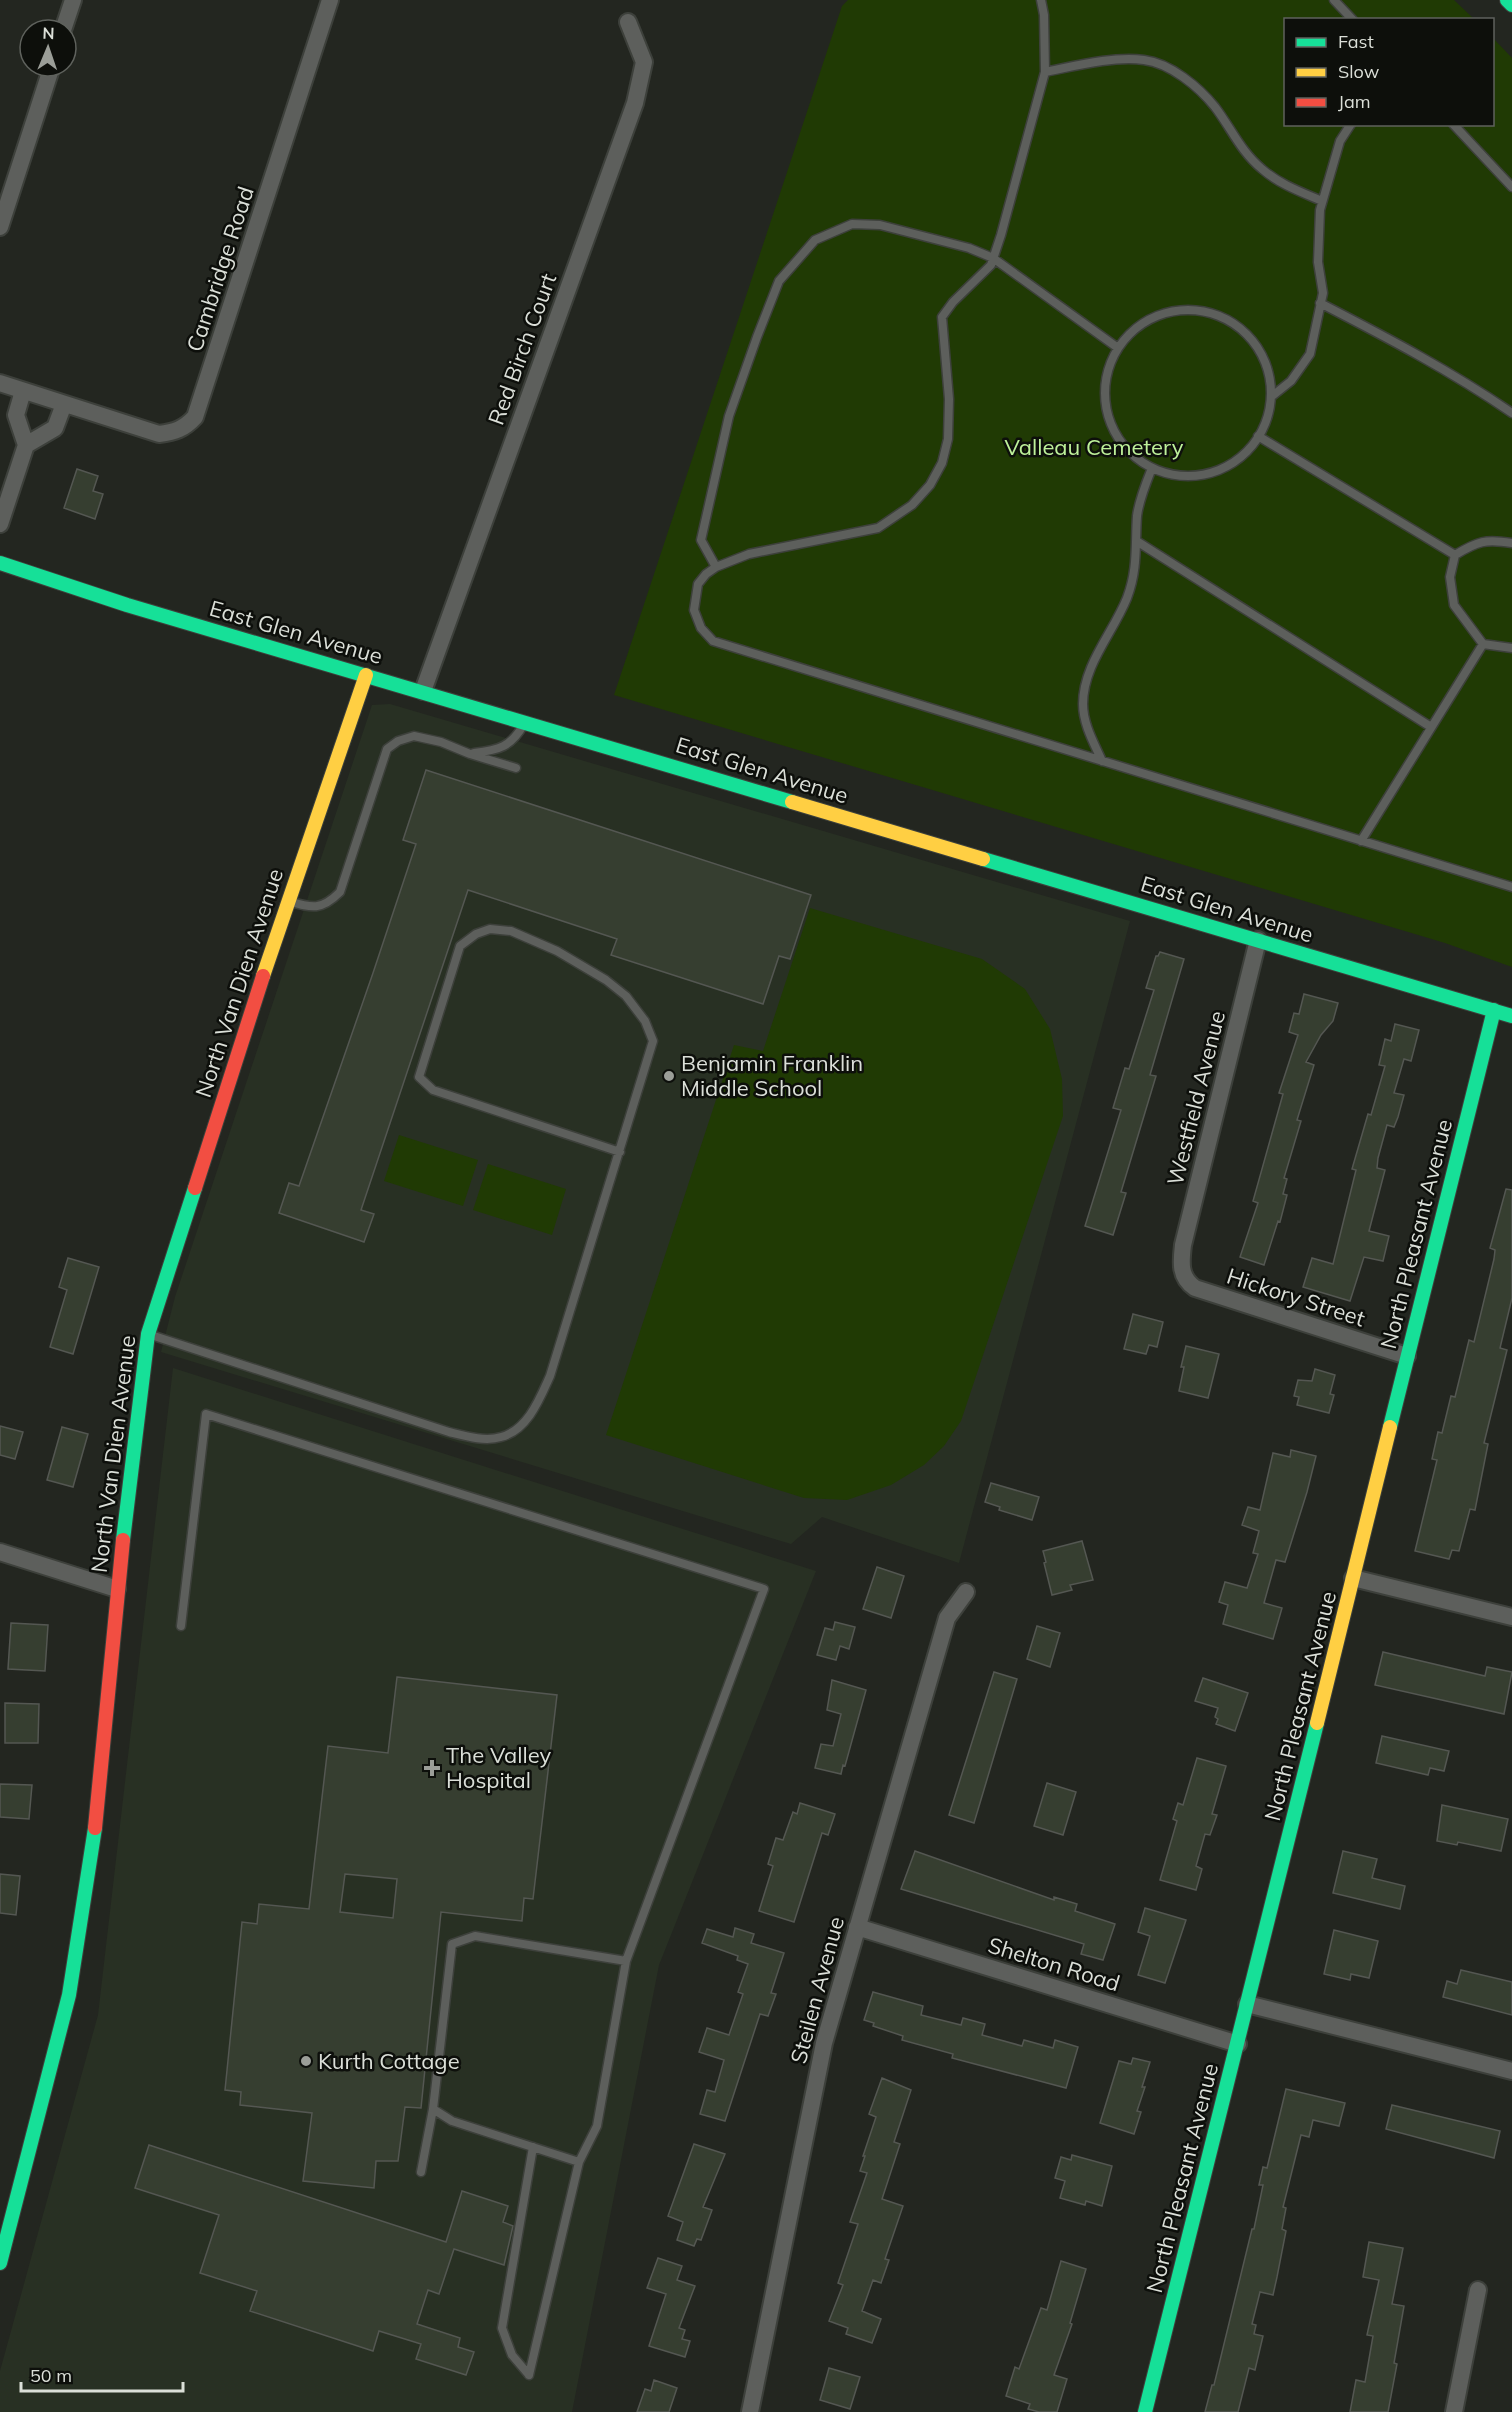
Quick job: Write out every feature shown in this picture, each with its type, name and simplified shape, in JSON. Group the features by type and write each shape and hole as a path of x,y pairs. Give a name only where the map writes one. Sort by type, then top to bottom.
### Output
{"street":[{"path":"67,18 73,0"},
{"name":"Cambridge Road","path":"0,383 159,434 174,432 186,427 195,417 330,0"},
{"path":"1507,0 1512,5"},
{"name":"Red Birch Court","path":"423,691 635,103 644,62 628,22"},
{"path":"0,226 48,78"},
{"path":"0,524 27,445 16,415 23,391"},
{"path":"27,445 55,428 64,404"},
{"name":"East Glen Avenue","path":"0,563 127,605 1512,1016"},
{"name":"North Van Dien Avenue","path":"0,2263 69,1995 94,1839 117,1589 148,1334 287,901 366,675"},
{"name":"Westfield Avenue","path":"1182,1268 1183,1245 1258,940"},
{"name":"North Pleasant Avenue","path":"1145,2412 1494,1010"},
{"name":"Hickory Street","path":"1182,1268 1184,1278 1195,1288 1407,1356"},
{"path":"0,1552 117,1589"},
{"path":"1353,1578 1512,1617"},
{"name":"Steilen Avenue","path":"750,2412 824,2043 947,1618 966,1592"},
{"name":"Shelton Road","path":"857,1928 1238,2044"},
{"path":"1247,2004 1512,2071"},
{"path":"1454,2412 1478,2290"}],"lane":[{"path":"1041,0 1044,15 1045,72 991,265 953,302 942,317 949,399 948,439 942,463 930,485 912,505 878,528 765,550 716,567 698,584 694,610 700,628 713,640 1512,887"},
{"path":"1334,0 1351,18"},
{"path":"1045,72 1102,62 1145,60 1172,70 1215,107 1229,130 1262,169 1286,186 1322,201"},
{"path":"1271,397 1291,381 1310,354 1323,292 1318,262 1322,201 1340,141 1350,126"},
{"path":"1455,126 1512,187"},
{"path":"716,567 701,540 729,416 779,281 815,240 852,225 880,225 969,248 993,258 1118,348"},
{"path":"1320,303 1391,339 1473,386 1512,412"},
{"path":"1175,310 1203,311 1233,322 1257,346 1270,376 1271,397 1267,421 1252,446 1237,460 1205,474 1174,475 1152,468 1132,455 1114,432 1104,396 1109,365 1118,348 1129,334 1149,319 1175,310"},
{"path":"1258,436 1455,555"},
{"path":"1102,760 1086,724 1083,704 1086,677 1127,598 1136,565 1137,516 1143,489 1152,468"},
{"path":"1138,542 1431,726"},
{"path":"1512,543 1475,542 1455,555 1450,577 1454,605 1483,644 1512,648"},
{"path":"1361,841 1483,644"},
{"path":"470,754 500,748 515,740 526,722"},
{"path":"287,901 312,908 328,903 340,892 387,749 398,741 414,736 441,742 470,754 516,768"},
{"path":"148,1334 473,1438 502,1437 519,1426 536,1408 550,1376 620,1152 653,1041 645,1021 626,996 606,980 557,951 511,931 490,929 476,934 460,946 419,1077 433,1090 620,1152"},
{"path":"181,1626 206,1414 764,1589 626,1961 597,2126 579,2162 529,2375 512,2355 502,2328 533,2147"},
{"path":"421,2172 433,2109 452,1944 475,1936 626,1961"},
{"path":"433,2109 452,2121 579,2162"}],"shaded area":[{"name":"Benjamin Franklin Middle School","path":"390,704 1130,921 959,1563 822,1517 791,1544 161,1352 175,1297 372,705"},
{"name":"The Valley Hospital","path":"173,1368 816,1571 659,1965 572,2412 0,2412 0,2371 98,2015"}],"green space":[{"name":"Valleau Cemetery","path":"848,0 1454,0 1473,18 1284,18 1284,126 1494,126 1494,39 1512,58 1512,967 1445,943 614,695 842,6"},
{"path":"810,908 982,959 1025,989 1050,1029 1062,1079 1063,1116 961,1421 944,1446 924,1465 891,1485 847,1500 804,1498 606,1435 734,1045 763,1051"},
{"path":"399,1135 478,1160 463,1206 384,1181"},
{"path":"488,1164 566,1189 552,1235 473,1210"}],"building":[{"path":"77,469 98,476 93,491 103,494 95,519 64,508"},
{"name":"Benjamin Franklin Middle School","path":"426,770 811,895 790,959 779,956 763,1004 611,955 617,939 468,890 361,1210 374,1214 364,1242 279,1213 289,1183 299,1186 416,844 403,840"},
{"path":"1160,952 1184,959 1150,1075 1156,1076 1121,1192 1126,1193 1113,1235 1085,1226 1121,1110 1113,1108 1125,1068 1129,1069 1154,990 1146,988 1156,956"},
{"path":"1304,994 1338,1003 1333,1021 1321,1035 1306,1062 1314,1065 1297,1120 1301,1121 1284,1178 1287,1179 1283,1194 1287,1195 1264,1265 1240,1257 1258,1203 1253,1201 1283,1094 1279,1093 1298,1035 1289,1032 1294,1013 1299,1014"},
{"path":"1395,1024 1419,1030 1411,1061 1404,1059 1394,1093 1404,1095 1398,1117 1394,1127 1387,1125 1378,1158 1377,1168 1385,1170 1369,1231 1389,1236 1383,1261 1364,1257 1350,1301 1303,1287 1312,1258 1333,1264 1356,1170 1352,1169 1385,1066 1379,1065 1385,1039 1391,1041"},
{"path":"1506,1189 1512,1190 1512,1298 1500,1348 1507,1350 1484,1443 1488,1444 1475,1510 1470,1509 1459,1551 1452,1550 1449,1559 1415,1551 1437,1460 1432,1459 1438,1432 1442,1433 1451,1396 1455,1397 1469,1340 1474,1342 1494,1259 1495,1250 1490,1248"},
{"path":"68,1258 99,1267 73,1354 50,1347 67,1290 59,1287"},
{"path":"1133,1314 1163,1322 1157,1347 1149,1345 1146,1354 1124,1349"},
{"path":"1186,1346 1219,1354 1208,1398 1179,1391"},
{"path":"1315,1369 1335,1375 1330,1394 1334,1395 1329,1413 1297,1405 1299,1397 1294,1396 1298,1380 1312,1381"},
{"path":"0,1426 23,1432 15,1459 0,1455"},
{"path":"62,1427 88,1434 73,1487 47,1480"},
{"path":"1291,1450 1316,1456 1285,1562 1276,1560 1264,1603 1282,1608 1273,1639 1223,1624 1228,1605 1219,1602 1225,1582 1247,1588 1258,1554 1253,1553 1259,1531 1242,1525 1248,1507 1260,1510 1273,1453 1290,1457"},
{"path":"991,1483 1039,1497 1032,1520 999,1510 1000,1507 985,1502"},
{"path":"1082,1541 1093,1580 1070,1585 1072,1590 1052,1595 1043,1551"},
{"path":"877,1567 904,1576 891,1618 863,1609"},
{"path":"835,1622 855,1627 849,1649 840,1646 836,1660 817,1655 825,1628 833,1630"},
{"path":"11,1623 48,1625 45,1671 8,1669"},
{"path":"1037,1626 1060,1633 1050,1667 1027,1659"},
{"path":"1383,1652 1485,1676 1487,1667 1512,1672 1504,1714 1375,1685"},
{"path":"994,1672 1017,1679 974,1823 949,1815"},
{"path":"397,1677 557,1695 533,1899 524,1898 522,1921 441,1912 421,2108 405,2107 398,2161 376,2161 374,2188 303,2181 312,2113 240,2105 241,2092 225,2090 242,1922 257,1924 259,1904 309,1909 328,1746 388,1753","holes":["345,1874 397,1879 393,1918 340,1912"]},
{"path":"1203,1678 1248,1693 1235,1731 1216,1724 1218,1719 1215,1717 1218,1708 1195,1701"},
{"path":"832,1680 866,1690 841,1774 815,1768 821,1744 833,1746 841,1714 827,1710"},
{"path":"5,1703 39,1704 38,1743 5,1743"},
{"path":"1382,1736 1449,1751 1444,1771 1430,1768 1428,1775 1376,1763"},
{"path":"1197,1758 1226,1766 1212,1814 1217,1815 1210,1835 1205,1834 1196,1866 1202,1869 1196,1890 1160,1880 1177,1821 1173,1819 1178,1803 1183,1805"},
{"path":"1047,1783 1076,1792 1063,1835 1034,1826"},
{"path":"0,1784 32,1785 29,1819 0,1817"},
{"path":"800,1803 835,1814 828,1835 822,1833 794,1922 759,1911 773,1866 768,1864 776,1838 783,1840 793,1812 797,1814"},
{"path":"1442,1805 1508,1819 1501,1851 1458,1842 1457,1845 1437,1841"},
{"path":"915,1851 1054,1900 1054,1897 1077,1904 1075,1911 1115,1924 1103,1960 1081,1954 1084,1944 901,1889"},
{"path":"1343,1851 1377,1859 1372,1878 1405,1886 1400,1909 1333,1893"},
{"path":"0,1874 20,1876 16,1915 0,1913"},
{"path":"1145,1908 1186,1920 1165,1983 1138,1975 1150,1936 1138,1932"},
{"path":"735,1928 754,1934 751,1943 784,1953 771,1993 776,1994 768,2016 760,2014 725,2121 700,2114 707,2090 715,2092 724,2060 699,2052 707,2028 729,2035 743,1994 738,1992 748,1964 737,1960 738,1956 702,1943 707,1929 733,1937"},
{"path":"1334,1930 1378,1941 1369,1978 1351,1974 1350,1980 1324,1974"},
{"path":"1461,1970 1512,1982 1512,2015 1443,1997 1447,1981 1457,1984"},
{"path":"873,1992 923,2006 921,2015 961,2025 963,2018 985,2024 982,2035 1022,2046 1024,2040 1053,2048 1055,2040 1078,2047 1066,2088 952,2058 953,2054 902,2040 903,2036 873,2026 874,2023 864,2020"},
{"path":"1133,2058 1150,2062 1142,2087 1145,2087 1137,2111 1141,2112 1134,2134 1100,2123 1119,2061 1131,2064"},
{"path":"882,2078 911,2090 894,2142 900,2144 882,2199 903,2206 885,2259 889,2260 881,2283 873,2280 862,2311 881,2319 872,2343 846,2334 848,2328 829,2321 843,2285 838,2283 858,2224 850,2222 867,2173 860,2171 876,2117 869,2114"},
{"path":"1286,2089 1345,2103 1339,2126 1313,2120 1309,2137 1301,2135 1283,2207 1286,2208 1282,2229 1286,2231 1273,2295 1260,2292 1252,2324 1256,2325 1254,2334 1263,2336 1255,2370 1249,2368 1238,2412 1205,2412 1212,2385 1214,2385 1252,2229 1254,2229 1263,2185 1259,2185 1263,2167 1267,2168"},
{"path":"1392,2105 1500,2131 1494,2158 1386,2129"},
{"path":"694,2144 725,2154 703,2207 712,2210 701,2240 697,2239 694,2246 677,2240 683,2222 668,2216"},
{"path":"149,2145 446,2242 462,2191 508,2206 503,2222 513,2226 504,2265 454,2249 439,2294 428,2290 417,2324 460,2338 458,2347 474,2352 466,2375 416,2359 421,2344 379,2331 373,2351 250,2311 257,2291 200,2273 219,2215 135,2188"},
{"path":"1072,2155 1112,2166 1102,2206 1086,2201 1085,2205 1060,2198 1065,2181 1055,2178 1061,2157 1071,2160"},
{"path":"1369,2242 1403,2248 1392,2304 1404,2306 1388,2412 1350,2412 1356,2380 1365,2382 1373,2336 1367,2335 1379,2280 1363,2277"},
{"path":"658,2258 682,2266 677,2280 695,2286 679,2328 685,2330 682,2339 690,2341 685,2357 649,2346 666,2294 647,2288"},
{"path":"1061,2261 1086,2269 1070,2323 1072,2324 1054,2375 1067,2379 1057,2412 1039,2412 1028,2409 1030,2404 1006,2396 1015,2367 1019,2369 1041,2308 1047,2310"},
{"path":"829,2368 860,2377 850,2409 820,2400"},
{"path":"654,2380 677,2388 669,2412 637,2412 645,2389 651,2391"}],"traffic: fast":[{"path":"1507,0 1512,5"},
{"path":"0,563 127,605 792,802"},
{"path":"983,859 1512,1016"},
{"path":"1390,1427 1494,1010"},
{"path":"123,1540 148,1334 195,1188"},
{"path":"1145,2412 1317,1723"},
{"path":"0,2263 69,1995 95,1828"}],"traffic: slow":[{"path":"263,976 366,675"},
{"path":"792,802 983,859"},
{"path":"1317,1723 1390,1427"}],"traffic: jam":[{"path":"195,1188 263,976"},
{"path":"95,1828 123,1540"}],"place":[{"name":"Benjamin Franklin Middle School","path":"669,1076"},
{"name":"The Valley Hospital","path":"432,1768"},
{"name":"Kurth Cottage","path":"306,2061"}]}
